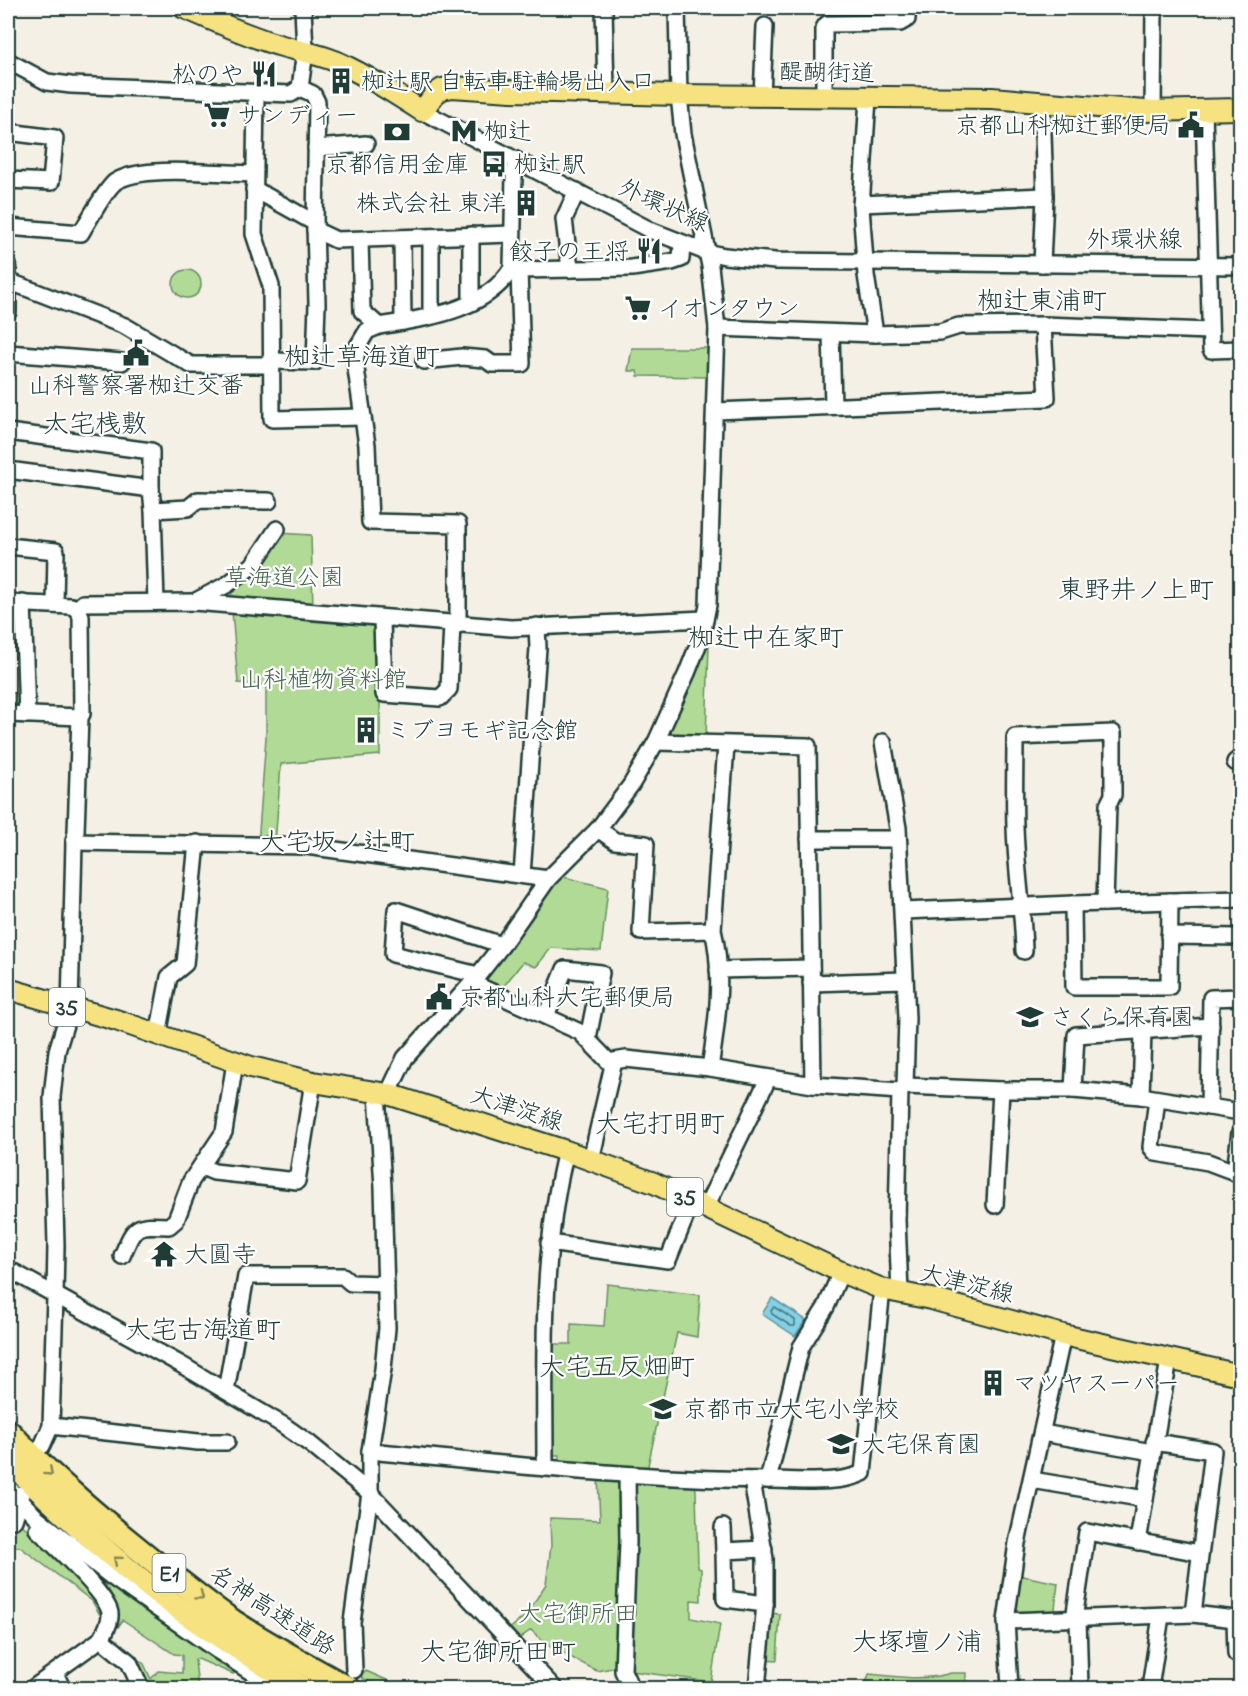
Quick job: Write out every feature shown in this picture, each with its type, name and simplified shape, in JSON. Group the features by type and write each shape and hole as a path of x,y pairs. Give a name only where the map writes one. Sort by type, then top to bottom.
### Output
{"highway":[{"name":"名神高速道路","path":"8,1431 30,1455 75,1496 132,1544 232,1621 283,1652 351,1679"},
{"name":"名神高速道路","path":"8,1461 62,1512 136,1575 183,1611 303,1689"}],"main road":[{"name":"外環状線","path":"184,8 282,46 332,60 363,74 422,111"},
{"name":"醍醐街道","path":"422,111 435,94 442,89 452,87 511,91 824,98 992,98 1153,111 1240,109"},
{"name":"大津淀線","path":"8,989 116,1020 235,1062 313,1082 382,1094 566,1151 654,1183 841,1272 891,1291 931,1299 1063,1335 1240,1375"}],"street":[{"path":"8,60 47,82 63,84 291,94 300,88 305,51 303,8"},
{"path":"604,8 606,92"},
{"path":"351,1679 352,1622 370,1493 370,1451 387,1328 382,1094 405,1058 476,979 548,879 598,829 631,785 656,742 702,635 708,605 717,328 710,266 683,134 679,95 677,8"},
{"path":"824,98 824,28 827,24 900,23 907,20 907,8"},
{"path":"1153,111 1154,8"},
{"path":"762,96 765,26"},
{"path":"8,312 8,277 125,326 191,365 315,362 317,102 313,94 300,88"},
{"path":"256,93 254,234 271,286 272,419 363,417"},
{"path":"868,98 861,204 864,263 875,334"},
{"path":"1041,264 1045,196 1042,103"},
{"name":"外環状線","path":"422,111 650,230 682,244 724,256 775,261 864,263 1240,266"},
{"path":"1204,111 1210,350 1240,349"},
{"path":"8,132 55,138 51,182 8,180"},
{"path":"316,148 366,144"},
{"path":"424,362 462,357 484,359 492,364 522,364 512,234 516,161"},
{"path":"8,227 81,233 113,184 126,177 153,172 254,182 336,240 512,234"},
{"path":"570,269 564,219 577,191"},
{"path":"861,204 1045,196"},
{"path":"471,235 471,303"},
{"path":"431,237 431,315"},
{"path":"402,238 403,322"},
{"path":"360,240 362,311 379,326"},
{"path":"382,618 384,694 440,698 449,689 455,625 458,524 370,522 367,445 355,362 358,346 368,331 379,326 458,309 482,298 515,269 632,268 681,259 682,244"},
{"path":"717,328 875,334 940,332 959,326 1043,325 1210,332"},
{"path":"715,411 1047,398 1043,325"},
{"path":"831,333 833,405"},
{"path":"8,353 122,362"},
{"path":"8,432 151,451 156,602"},
{"path":"8,470 151,489"},
{"path":"153,510 188,507 198,500 269,501"},
{"path":"194,602 228,584 253,565 277,529"},
{"path":"8,546 56,551 55,605"},
{"path":"77,609 83,603 194,602 511,628 705,619"},
{"path":"8,603 55,605 77,609 81,616 82,714 80,717 74,842 70,1008 57,1051 52,1097 56,1245 51,1426 42,1446"},
{"path":"24,603 27,715"},
{"path":"522,875 538,648 537,626"},
{"path":"8,714 80,717"},
{"path":"1024,951 1015,825 1015,737 1113,733 1113,795 1108,805 1105,903"},
{"path":"656,742 808,746 813,1085"},
{"path":"370,1451 627,1475 816,1481 853,1478 863,1473 891,1291 897,1220 907,1018 898,839 883,742"},
{"path":"710,1068 717,1026 718,952 713,930 726,745"},
{"path":"598,829 615,841 646,844 641,932 713,930"},
{"path":"809,839 898,839"},
{"path":"74,842 306,846 548,879"},
{"path":"158,1035 169,977 185,964 197,843"},
{"path":"903,911 1073,903 1240,900"},
{"path":"1073,903 1074,987 1168,987 1170,901"},
{"path":"502,945 396,910 393,954 476,979 580,1032 613,1066"},
{"path":"1169,936 1240,937"},
{"path":"546,1016 565,969 601,973 588,1038"},
{"path":"718,970 905,980"},
{"path":"1209,1107 1211,998 1240,997"},
{"path":"1073,1090 1076,1035 1210,1026"},
{"path":"1143,1031 1149,1098 1150,1147 1156,1154 1208,1162 1238,1173 1240,1132"},
{"path":"591,1160 613,1066 615,1061 626,1059 710,1068 813,1085 1073,1090 1149,1098 1240,1112"},
{"path":"122,1256 131,1233 145,1225 169,1226 176,1220 191,1181 224,1132 235,1062"},
{"path":"549,1242 668,1260 768,1079"},
{"path":"202,1167 214,1172 297,1181 313,1082"},
{"path":"995,1205 1001,1090"},
{"path":"544,1467 545,1302 549,1242 566,1151"},
{"path":"8,1269 226,1391 283,1425 323,1454 370,1493 554,1689"},
{"path":"757,1689 765,1604 760,1480 801,1347 826,1307 841,1272"},
{"path":"226,1391 246,1276 343,1276 351,1283 386,1284"},
{"path":"1010,1689 1006,1621 1017,1543 1063,1335"},
{"path":"1138,1542 1169,1360"},
{"path":"51,1426 198,1442 227,1442"},
{"path":"1042,1434 1153,1447 1213,1451 1193,1614"},
{"path":"615,1689 623,1671 628,1542 627,1475"},
{"path":"1032,1480 1145,1498"},
{"path":"8,1487 18,1506 105,1601 110,1613 107,1628 101,1639 33,1689"},
{"path":"18,1506 35,1516 112,1577 276,1689"},
{"path":"723,1527 725,1599 765,1604"},
{"path":"1080,1689 1076,1619 1087,1532 1200,1553"},
{"path":"724,1551 764,1549"},
{"path":"1006,1621 1193,1614 1235,1619 1236,1654 1240,1654"},
{"path":"1150,1689 1161,1616"},
{"path":"101,1639 129,1662 141,1689"},
{"path":"623,1671 631,1689"},
{"path":"55,1673 62,1689"}],"green space":[{"path":"187,270 197,274 201,284 197,294 187,298 177,294 173,284 177,274"},
{"path":"632,348 712,348 711,377 638,376 637,371 628,371"},
{"name":"草海道公園","path":"277,533 311,535 313,608 232,601 231,587"},
{"name":"山科植物資料館","path":"232,611 380,623 380,755 281,764 275,845 258,845 266,737 266,685 238,683"},
{"path":"703,644 709,645 706,738 668,738 664,733"},
{"path":"8,693 21,693 20,709 8,712"},
{"path":"556,875 608,888 601,951 551,948 536,967 523,962 499,992 480,978"},
{"path":"607,1284 700,1295 697,1337 677,1333 647,1470 559,1465 559,1455 552,1455 553,1344 571,1344 571,1324 604,1326"},
{"name":"大宅御所田","path":"598,1478 619,1478 624,1486 618,1667 597,1671 547,1645 531,1630 516,1641 507,1631 526,1615 546,1584 551,1546 550,1518 600,1520"},
{"path":"635,1480 694,1481 698,1568 701,1569 701,1601 691,1600 691,1618 720,1624 711,1682 625,1670"},
{"path":"20,1523 68,1567 101,1606 106,1616 97,1632 96,1629 102,1618 92,1601 20,1547 9,1546 16,1524"},
{"path":"69,1549 236,1671 233,1674 198,1659 195,1660 198,1688 145,1688 133,1655 144,1664 151,1679 158,1671 182,1673 182,1655 174,1654 123,1620 118,1627 113,1625"},
{"path":"1018,1575 1058,1583 1054,1617 1013,1617"},
{"path":"767,1613 780,1614 777,1660 763,1659"},
{"path":"366,1671 405,1688 382,1688 362,1678 361,1673"},
{"path":"966,1673 966,1688 869,1688 867,1680 869,1674 921,1678"}],"water":[{"path":"772,1298 806,1320 795,1336 762,1314"}],"place":[{"name":"松のや","path":"264,74"},
{"name":"椥辻駅 自転車駐輪場出入口","path":"341,81"},
{"name":"サンディー","path":"217,115"},
{"name":"京都山科椥辻郵便局","path":"1191,125"},
{"name":"椥辻","path":"464,131"},
{"name":"京都信用金庫","path":"397,132"},
{"name":"椥辻駅","path":"494,164"},
{"name":"株式会社 東洋","path":"526,203"},
{"name":"餃子の王将","path":"649,251"},
{"name":"イオンタウン","path":"638,308"},
{"name":"山科警察署椥辻交番","path":"136,353"},
{"name":"ミブヨモギ記念館","path":"366,730"},
{"name":"京都山科大宅郵便局","path":"439,997"},
{"name":"さくら保育園","path":"1030,1017"},
{"name":"大圓寺","path":"164,1254"},
{"name":"マツヤスーパー","path":"993,1383"},
{"name":"京都市立大宅小学校","path":"663,1409"},
{"name":"大宅保育園","path":"841,1444"}],"district":[{"name":"椥辻東浦町","path":"1042,300"},
{"name":"椥辻草海道町","path":"362,356"},
{"name":"大宅桟敷","path":"95,423"},
{"name":"東野井ノ上町","path":"1136,589"},
{"name":"椥辻中在家町","path":"766,637"},
{"name":"大宅坂ノ辻町","path":"337,841"},
{"name":"大宅打明町","path":"660,1123"},
{"name":"大宅古海道町","path":"203,1329"},
{"name":"大宅五反畑町","path":"617,1366"},
{"name":"大塚壇ノ浦","path":"917,1641"},
{"name":"大宅御所田町","path":"498,1651"}]}
